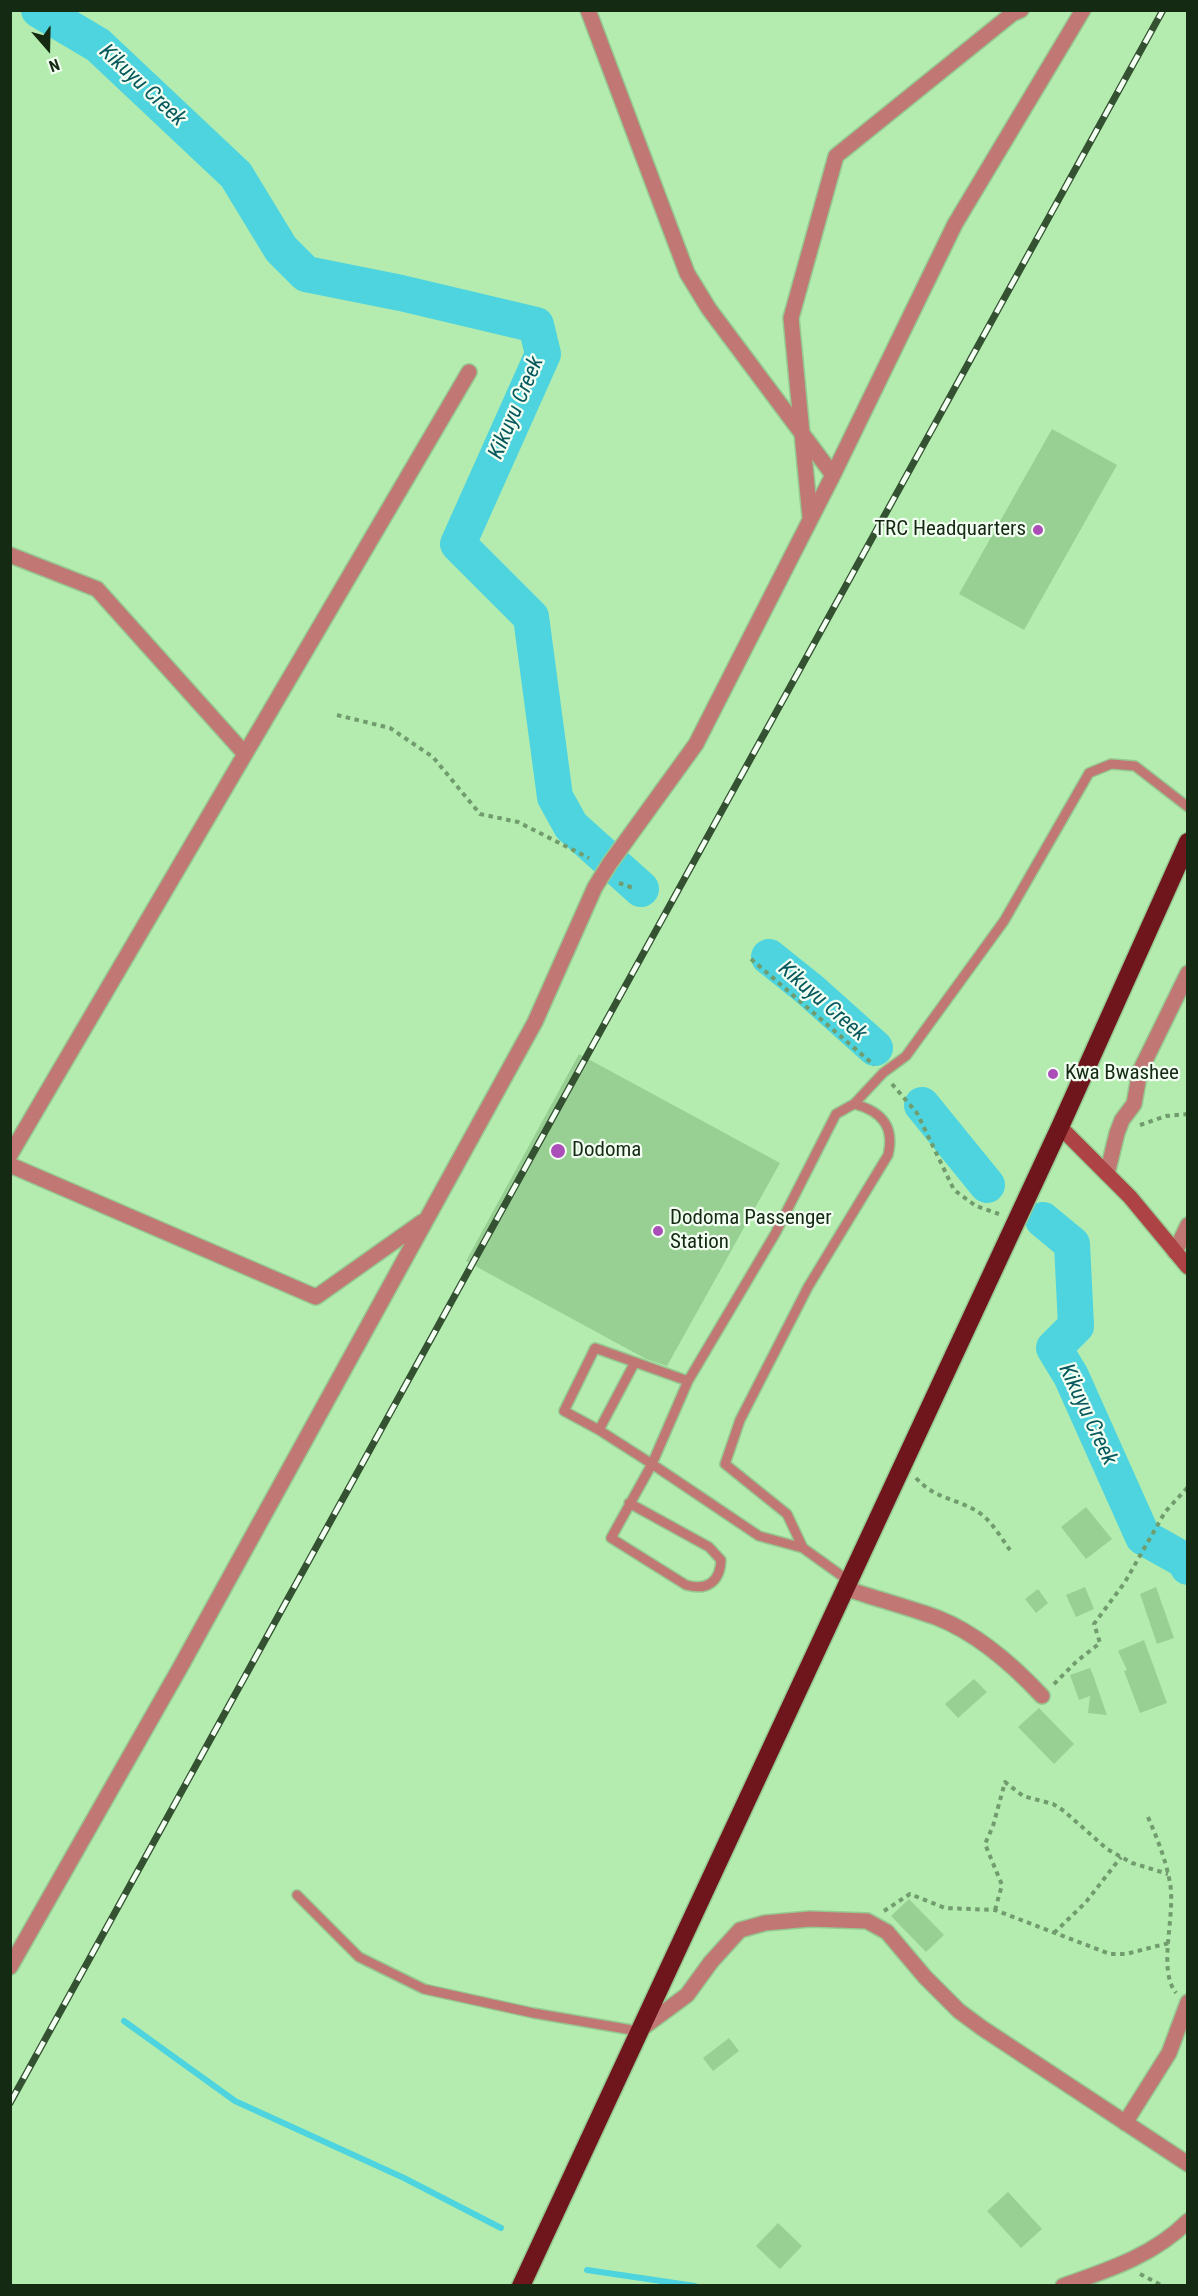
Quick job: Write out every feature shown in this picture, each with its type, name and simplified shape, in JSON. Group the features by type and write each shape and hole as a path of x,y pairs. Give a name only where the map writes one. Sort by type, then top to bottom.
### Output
{"highway":[{"path":"521,2286 1060,1127 1188,843"}],"street":[{"path":"588,10 687,273 709,309 832,475"},
{"path":"10,1967 186,1656 535,1022 595,887 696,744 832,475 955,224 1083,10"},
{"path":"810,518 791,318 836,156 1013,12"},
{"path":"10,1155 469,372"},
{"path":"10,555 97,589 245,754"},
{"path":"1107,1174 1122,1120 1134,1104 1140,1071 1188,972"},
{"path":"1060,1127 1130,1197 1188,1267"},
{"path":"10,1165 316,1297 427,1218"},
{"path":"1175,1252 1188,1225"},
{"path":"847,1585 940,1619 984,1644 1023,1675 1042,1695"},
{"path":"638,2031 687,1995 711,1962 740,1930 765,1923 810,1919 867,1921 887,1932 925,1977 958,2011 1188,2164"},
{"path":"1125,2123 1169,2053 1187,2004"},
{"path":"1063,2286 1112,2269 1148,2252 1188,2221"}],"lane":[{"path":"629,1503 709,1547 721,1560 721,1571 710,1584 698,1589 686,1585 610,1538 629,1503 652,1464 688,1381 776,1234 836,1114 854,1104 883,1073 906,1056 1004,921 1089,773 1111,764 1135,766 1188,807"},
{"path":"847,1585 803,1548 787,1514 726,1464 740,1420 808,1287 888,1155 891,1141 884,1121 869,1108 854,1104"},
{"path":"688,1381 596,1348 564,1411 599,1430 759,1536 803,1548"},
{"path":"599,1430 635,1362"},
{"path":"297,1895 359,1957 424,1989 533,2013 638,2031"}],"path":[{"path":"337,715 390,728 433,757 480,814 518,822 589,858"},
{"path":"619,883 636,889"},
{"path":"1117,1133 1166,1116 1188,1114"},
{"path":"903,1465 932,1493 980,1513 991,1523 1010,1550"},
{"path":"1042,1695 1077,1661 1100,1643 1094,1624 1125,1581 1165,1512 1188,1487"},
{"path":"995,1910 1002,1885 985,1844 993,1826 1005,1782 1023,1796 1053,1804 1107,1849 1121,1857 1132,1863 1168,1874"},
{"path":"1149,1816 1168,1874 1172,1911 1167,1975 1173,1990 1187,2004"},
{"path":"1054,1933 1086,1902 1121,1857"},
{"path":"867,1921 910,1894 945,1908 995,1910 1110,1954 1126,1954 1169,1942"}],"building":[{"name":"TRC Headquarters","path":"1052,429 1117,465 1024,630 959,594"},
{"name":"Dodoma Passenger Station","path":"579,1054 780,1163 667,1366 646,1359 466,1261"},
{"path":"1086,1507 1112,1539 1086,1559 1061,1527"},
{"path":"1085,1587 1094,1609 1076,1617 1066,1595"},
{"path":"1156,1587 1174,1638 1157,1644 1140,1594"},
{"path":"1038,1589 1048,1603 1036,1613 1025,1599"},
{"path":"1144,1640 1167,1703 1140,1713 1124,1671 1127,1670 1118,1651"},
{"path":"1090,1668 1107,1715 1088,1713 1090,1696 1079,1700 1070,1675"},
{"path":"974,1679 987,1692 958,1718 945,1704"},
{"path":"1039,1708 1074,1744 1054,1764 1018,1727"},
{"path":"909,1899 944,1935 926,1952 891,1916"},
{"path":"729,2038 739,2051 713,2071 703,2058"},
{"path":"1008,2192 1042,2229 1021,2248 987,2211"},
{"path":"778,2223 802,2246 780,2269 756,2246"}],"waterway":[{"name":"Kikuyu Creek","path":"39,10 98,45 236,175 281,249 306,274 401,293 536,325 543,354 458,544 531,617 555,797 571,826 641,889"},
{"name":"Kikuyu Creek","path":"769,957 875,1048"},
{"name":"Kikuyu Creek","path":"922,1105 987,1185"},
{"name":"Kikuyu Creek","path":"1043,1220 1072,1244 1076,1326 1054,1348 1071,1376 1143,1537 1184,1560 1188,1567"},
{"path":"124,2021 235,2101 404,2178 501,2228"},
{"path":"587,2270 695,2286"}],"railway":[{"path":"10,2103 1163,10"}],"place":[{"name":"TRC Headquarters","path":"1038,530"},
{"name":"Kwa Bwashee","path":"1053,1074"},
{"name":"Dodoma","path":"558,1151"},
{"name":"Dodoma Passenger Station","path":"658,1231"}]}
